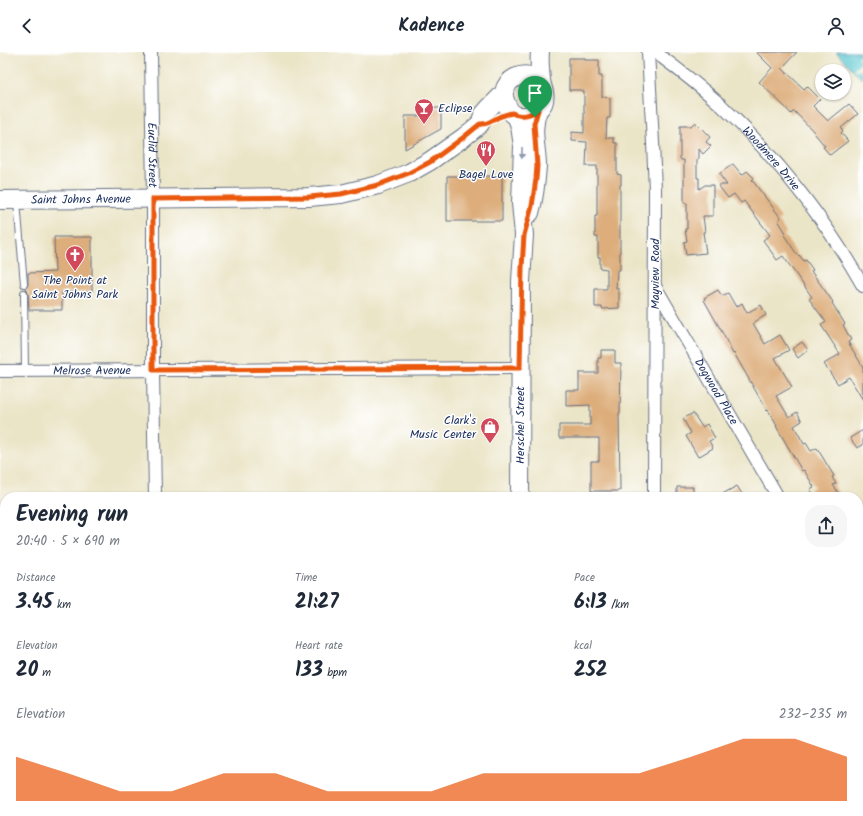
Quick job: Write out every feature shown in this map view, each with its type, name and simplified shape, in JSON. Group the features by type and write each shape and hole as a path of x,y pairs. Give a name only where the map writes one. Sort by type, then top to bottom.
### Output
{"main road":[{"path":"504,93 509,82 517,76 524,67 529,56 529,52"},
{"path":"514,114 523,116 532,114 538,110 545,98 539,66 540,52"},
{"path":"517,76 524,75 534,77 541,82"},
{"name":"Saint Johns Avenue","path":"9,200 309,197 341,194 378,185 409,173 430,162 480,124 483,115 504,93"},
{"name":"Herschel Street","path":"504,93 506,102 520,126 523,146 521,203 524,235 521,282 520,492"},
{"path":"524,235 532,206 536,179 534,124 538,110"},
{"name":"Saint Johns Avenue","path":"480,124 491,122 500,116 514,114"}],"street":[{"name":"Euclid Street","path":"151,52 155,492"},
{"name":"Mayview Road","path":"648,52 655,183 654,492"},
{"name":"Woodmere Drive","path":"656,52 685,74 721,106 756,140 784,171 828,230 863,286"},
{"name":"Dogwood Place","path":"654,285 775,492"},
{"name":"Melrose Avenue","path":"0,371 520,368"}],"lane":[{"path":"9,200 24,284"},
{"path":"24,293 25,371"}],"water":[{"path":"836,52 863,52 863,80 851,68 851,64 848,64"}],"pier":[{"path":"862,53 863,73 859,69 856,72 854,70 862,62 858,58"}],"building":[{"path":"756,52 797,52 782,68 804,89 807,86 815,94 815,100 819,100 813,106 828,121 849,104 858,114 841,128 843,131 841,133 848,141 830,155 823,147 825,146 815,133 794,111 791,114 759,82 772,68"},
{"path":"569,58 599,60 599,76 602,76 602,97 610,98 610,118 607,118 606,138 614,138 614,143 617,143 617,174 621,175 620,270 617,270 616,289 619,289 619,308 602,309 602,307 595,307 595,289 607,289 607,269 600,268 600,257 598,257 598,237 595,237 595,216 597,216 597,166 586,166 587,142 572,141 572,132 584,133 584,91 569,90"},
{"path":"422,108 441,108 441,129 405,149 405,116 422,116"},
{"path":"695,122 710,137 706,142 711,146 703,154 699,149 699,158 697,160 697,178 699,178 699,189 705,185 713,185 713,216 703,216 705,232 703,232 706,253 686,255 684,242 687,241 685,229 687,229 687,203 684,203 684,160 681,160 680,158 680,126 691,126"},
{"path":"733,164 742,175 747,171 754,178 752,180 781,218 778,220 786,233 784,235 798,256 799,255 804,261 806,260 813,270 811,271 833,302 832,303 845,324 843,325 851,340 848,342 863,367 863,400 849,377 838,384 824,364 840,354 821,325 826,322 809,299 812,297 783,256 777,260 763,240 770,235 744,201 741,203 734,194 728,198 718,185 727,185 719,174"},
{"path":"447,176 502,176 502,221 447,221"},
{"path":"54,237 92,237 92,292 62,292 62,310 29,310 28,293 26,288 28,284 28,273 55,272"},
{"path":"718,290 722,296 728,293 736,307 742,303 747,313 761,305 766,315 753,323 765,344 780,335 789,350 775,358 792,387 776,396 789,417 797,412 802,421 794,426 804,444 806,443 811,451 817,448 834,476 832,477 836,484 833,485 838,492 812,492 810,489 814,487 804,470 802,471 768,410 767,411 734,353 733,354 704,298"},
{"path":"802,342 808,350 798,358 792,349"},
{"path":"601,350 615,350 615,363 621,363 619,413 620,491 591,491 591,461 599,461 599,438 559,438 559,425 590,425 590,405 566,406 566,390 579,390 579,373 598,373 598,358 601,358"},
{"path":"693,413 702,427 707,424 715,438 709,441 713,448 698,457 686,436 691,433 683,419"},
{"path":"863,430 863,445 857,448 850,438"},
{"path":"737,486 741,492 726,492"},
{"path":"677,487 693,487 693,492 677,492"}],"place":[{"name":"Eclipse","path":"424,125"},
{"name":"Bagel Love","path":"486,167"},
{"name":"The Point at Saint Johns Park","path":"75,272"},
{"name":"Clark's Music Center","path":"490,444"}],"route":[{"path":"538,110 535,117 534,134 537,166 532,206 524,235 521,282 520,368 153,370 153,199 309,197 341,194 378,185 409,173 430,162 480,124 491,122 500,116 512,113 523,116 532,114 538,110"}]}
